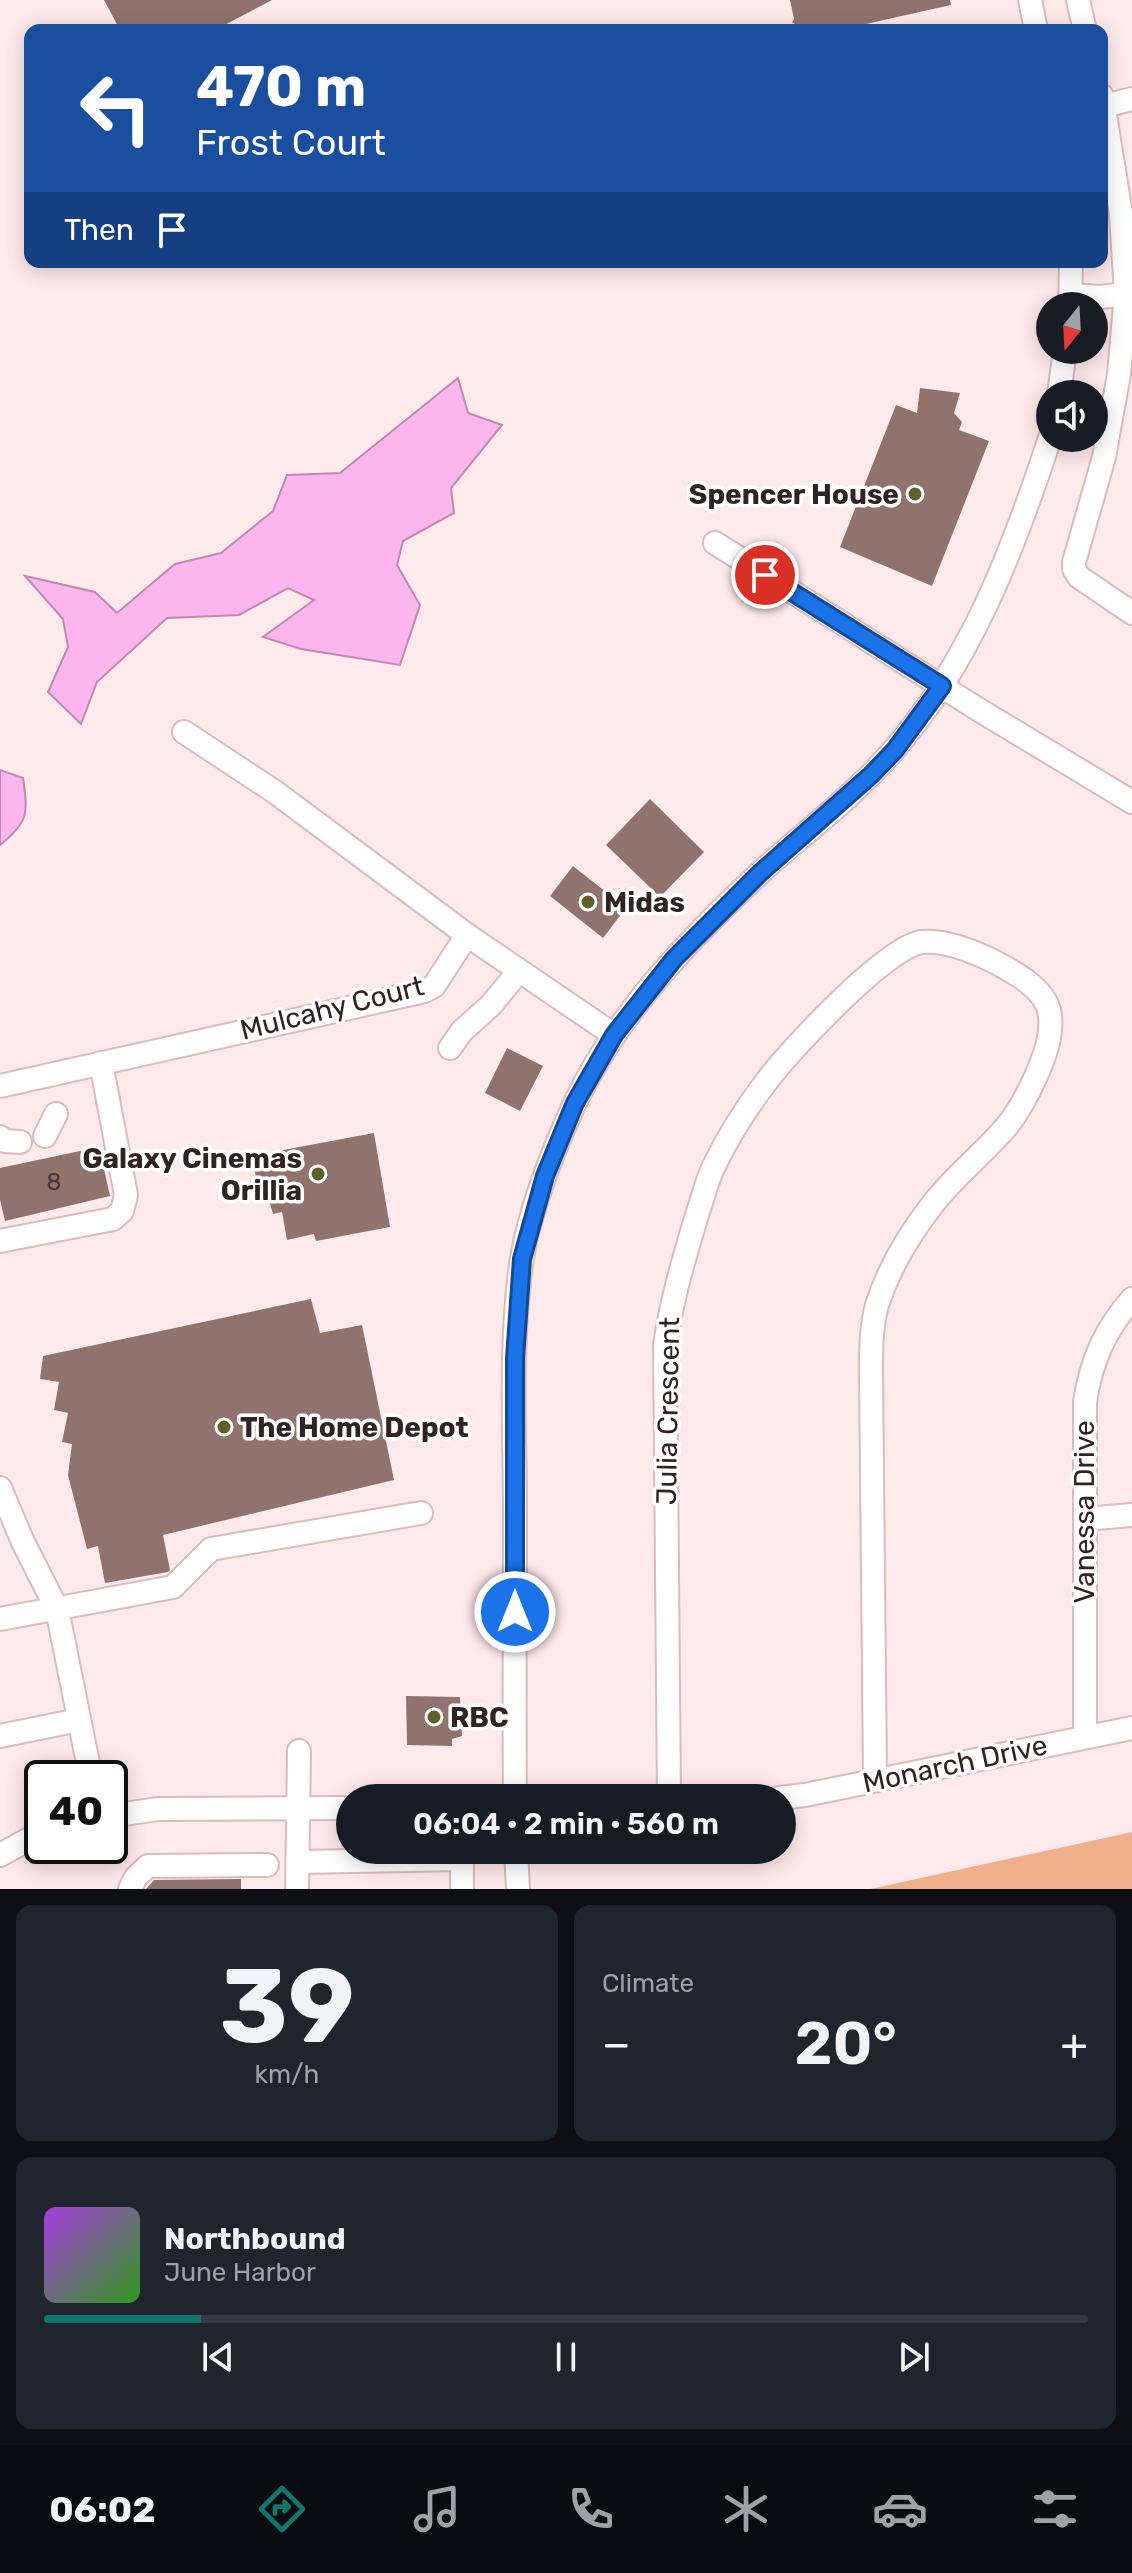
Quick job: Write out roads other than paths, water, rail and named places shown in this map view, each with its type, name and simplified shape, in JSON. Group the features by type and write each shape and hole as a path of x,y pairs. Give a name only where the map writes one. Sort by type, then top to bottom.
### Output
{"street":[{"path":"1030,0 1035,24"},
{"path":"1078,0 1084,24"},
{"path":"1108,101 1132,99"},
{"path":"1108,132 1121,214 1126,294 1119,374 1104,457 1074,569 1079,577 1132,613"},
{"path":"1071,268 1071,292"},
{"path":"1108,296 1126,294"},
{"path":"515,1784 515,1358 522,1259 545,1176 569,1117 614,1035 685,947 760,873 871,775 895,750 942,686 999,580 1024,519 1046,452"},
{"path":"715,543 976,708 1132,802"},
{"path":"184,732 275,792 467,935 614,1035"},
{"name":"Mulcahy Court","path":"0,1086 425,991 434,986 467,935"},
{"name":"Julia Crescent","path":"669,1784 665,1344 671,1302 713,1166 767,1081 864,978 904,948 921,942 952,944 980,954 1032,986 1045,998 1050,1011 1051,1031 1042,1061 1018,1111 936,1200 903,1250 877,1306 871,1371 875,1780"},
{"path":"450,1048 519,971"},
{"path":"0,1241 113,1219 122,1211 126,1195 101,1063"},
{"path":"45,1136 56,1114"},
{"name":"Vanessa Drive","path":"1085,1737 1084,1423 1089,1375 1109,1328 1132,1299"},
{"path":"0,1488 57,1609 87,1760"},
{"path":"0,1619 173,1587 211,1549 421,1513"},
{"path":"1085,1519 1132,1515"},
{"path":"0,1736 79,1720"},
{"name":"Monarch Drive","path":"796,1795 1132,1728"},
{"path":"297,1889 299,1751"},
{"path":"128,1813 158,1809 336,1808"},
{"path":"0,1855 24,1842"},
{"path":"298,1862 462,1859 462,1889"},
{"path":"517,1864 518,1889"},
{"path":"130,1889 136,1877 148,1866 267,1865"}],"place":[{"name":"Spencer House","path":"915,494"},
{"name":"Midas","path":"588,902"},
{"name":"Galaxy Cinemas Orillia","path":"318,1174"},
{"name":"The Home Depot","path":"224,1427"},
{"name":"RBC","path":"434,1717"}]}
